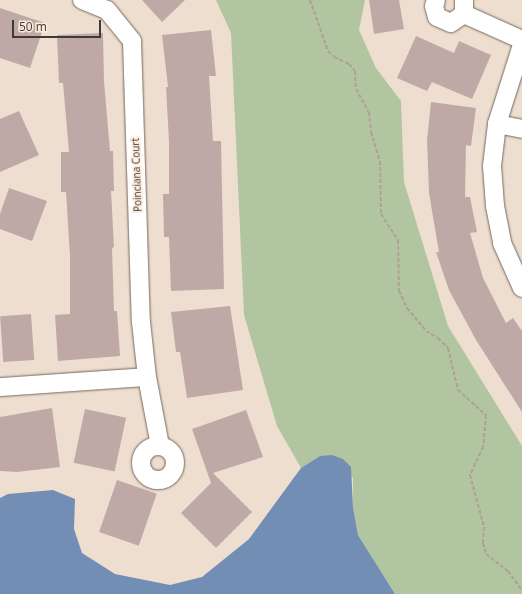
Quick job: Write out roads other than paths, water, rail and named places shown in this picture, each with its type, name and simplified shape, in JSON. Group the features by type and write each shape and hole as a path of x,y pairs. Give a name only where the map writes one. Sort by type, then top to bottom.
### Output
{"street":[{"name":"Poinciana Court","path":"82,0 107,10 132,41 141,322 147,377 160,446"},
{"path":"436,0 434,12 441,21 457,22 464,7 522,40"},
{"path":"522,45 497,124 492,166 495,206 502,243 522,288"},
{"path":"497,124 522,129"},
{"path":"0,387 147,377"}],"water":[{"path":"332,455 343,459 351,467 353,507 358,535 395,594 0,594 0,498 8,494 53,490 75,499 74,529 82,553 115,574 170,585 202,577 249,539 301,468 320,456"}]}
